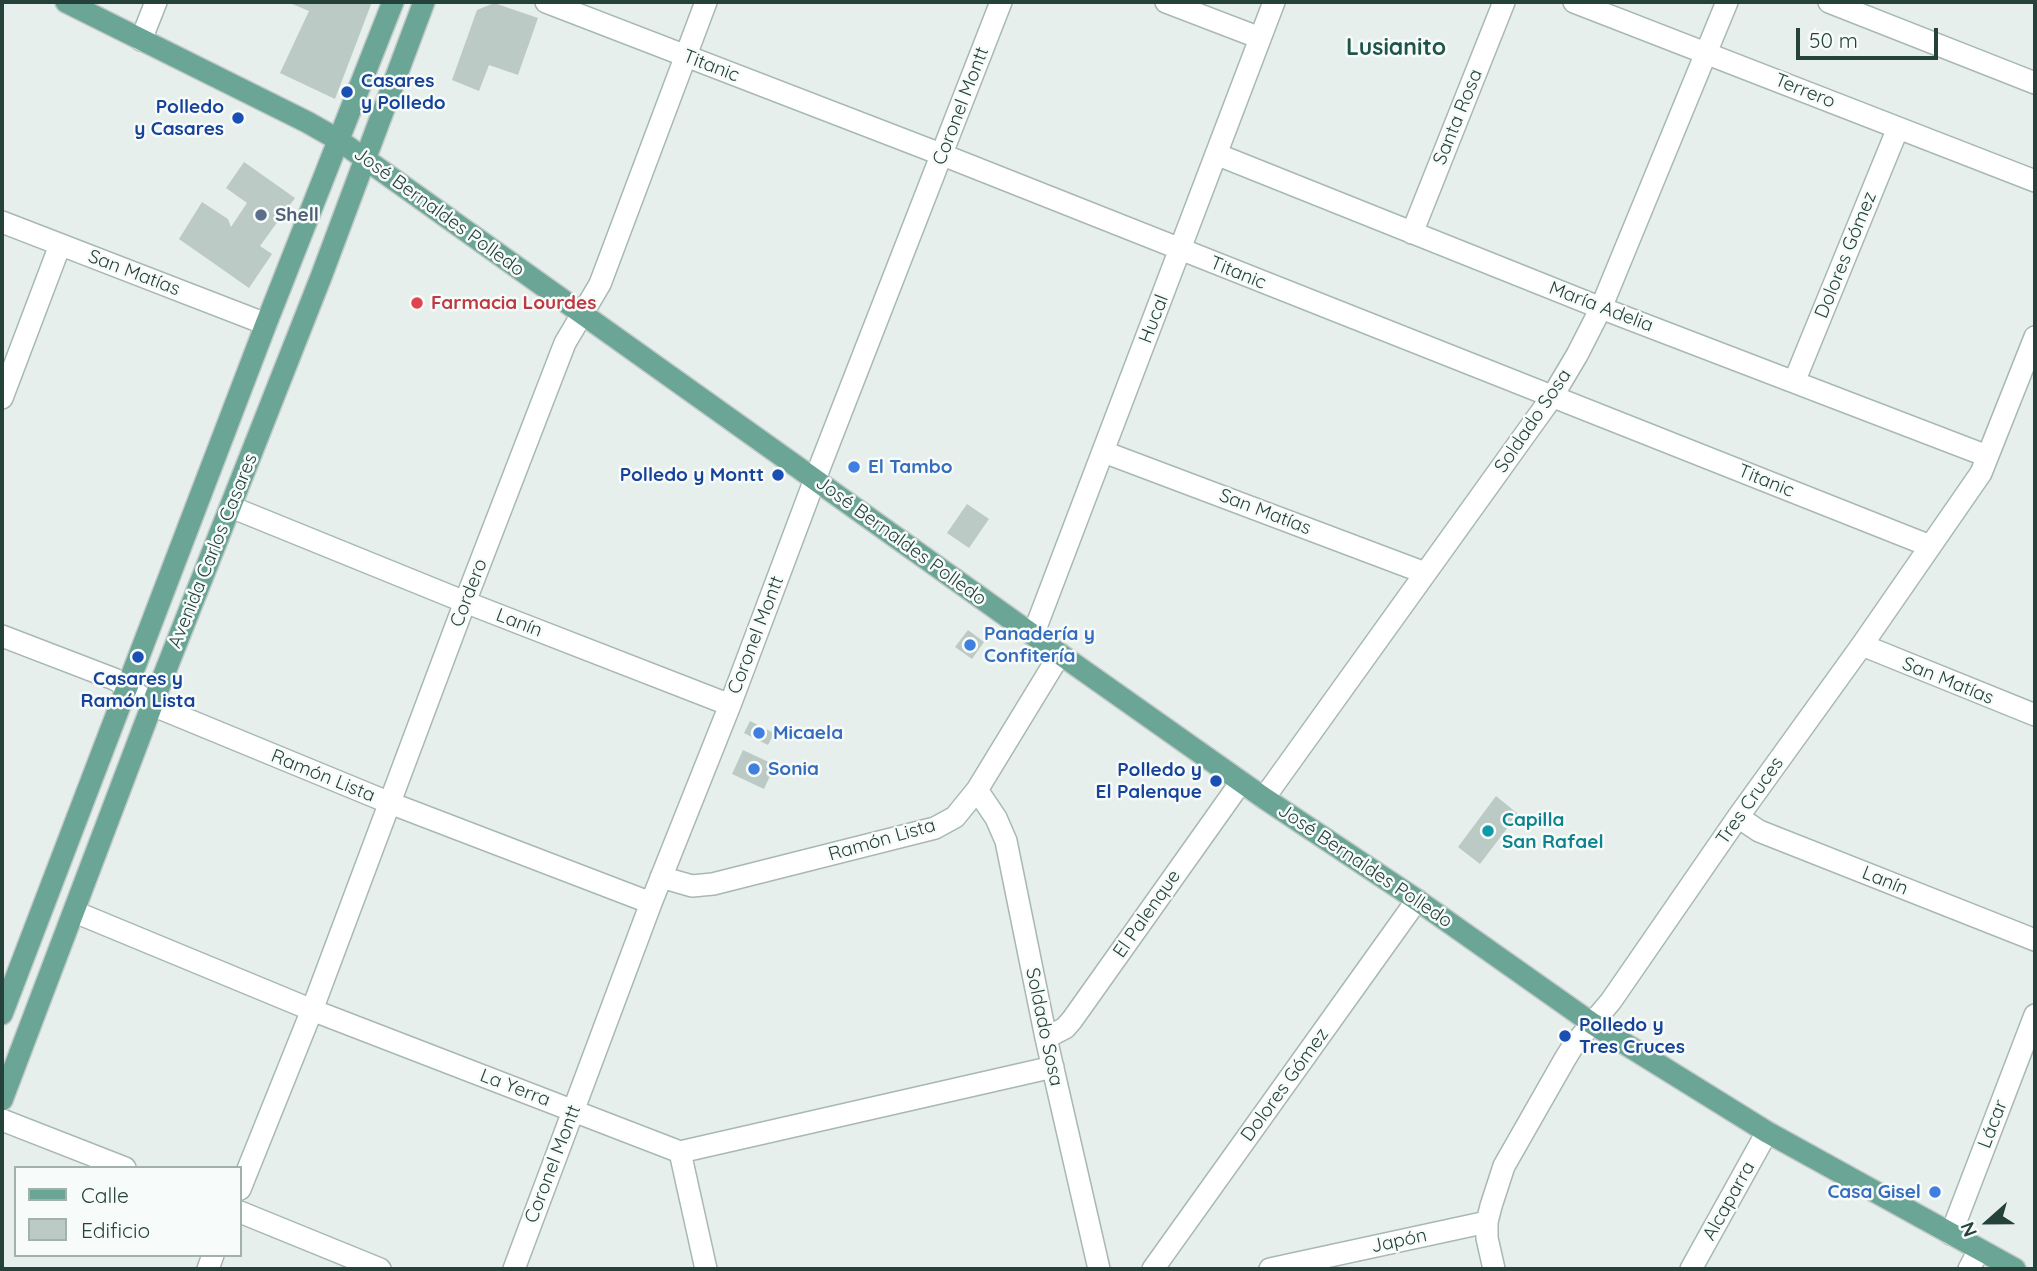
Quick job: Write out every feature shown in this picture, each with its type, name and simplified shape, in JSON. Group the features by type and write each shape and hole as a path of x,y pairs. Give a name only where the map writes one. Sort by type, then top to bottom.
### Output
{"main road":[{"name":"José Bernaldes Polledo","path":"66,2 337,139 1241,782 1417,900 1593,1024 1767,1132 2014,1269"},
{"name":"Avenida Carlos Casares","path":"2,1014 337,139 393,2"},
{"name":"Avenida Carlos Casares","path":"2,1100 424,2"}],"street":[{"path":"141,40 156,2"},
{"name":"Titanic","path":"546,2 943,155 1930,546"},
{"name":"Cordero","path":"242,1184 312,1010 565,343 600,284 706,2"},
{"name":"Coronel Montt","path":"513,1269 661,877 1001,2"},
{"path":"1166,2 1260,38"},
{"name":"Hucal","path":"1033,635 1274,2"},
{"name":"Santa Rosa","path":"1412,233 1503,2"},
{"name":"Terrero","path":"1574,2 2035,181"},
{"name":"Soldado Sosa","path":"1264,798 1552,397 1577,355 1601,308 1727,2"},
{"path":"1829,2 2035,83"},
{"name":"Dolores Gómez","path":"1794,382 1898,128"},
{"name":"María Adelia","path":"1216,154 1601,308 1987,456"},
{"name":"San Matías","path":"2,222 266,324"},
{"path":"2,398 60,246"},
{"name":"Tres Cruces","path":"1494,1269 1487,1222 1504,1166 1564,1059 1611,1001 1981,473 2035,337"},
{"name":"San Matías","path":"1104,452 1425,573"},
{"name":"Lanín","path":"231,507 730,705"},
{"name":"Ramón Lista","path":"2,636 127,686 152,705 390,803 651,903"},
{"name":"San Matías","path":"1862,645 2035,715"},
{"name":"Ramón Lista","path":"661,877 692,886 713,884 935,828 955,817 977,790 1060,654"},
{"name":"El Palenque","path":"1046,1038 1065,1028 1072,1020 1241,782"},
{"name":"Soldado Sosa","path":"977,790 996,818 1006,841 1046,1038 1099,1269"},
{"name":"Lanín","path":"1738,817 1759,831 2035,940"},
{"name":"Dolores Gómez","path":"1153,1269 1417,900"},
{"name":"La Yerra","path":"75,912 312,1010 680,1152"},
{"name":"Lácar","path":"1951,1234 2035,1015"},
{"path":"706,1269 680,1152 1053,1067"},
{"path":"2,1120 120,1166"},
{"name":"Alcaparra","path":"1691,1269 1767,1132"},
{"path":"242,1213 380,1269"},
{"name":"Japón","path":"1270,1269 1487,1222"},
{"path":"1969,1269 1979,1250"}],"building":[{"path":"287,2 372,2 335,99 280,73 309,11"},
{"path":"494,3 538,18 518,75 489,65 479,91 452,80 477,10"},
{"path":"244,162 295,198 260,246 272,254 249,288 179,239 202,202 228,219 231,227 247,203 226,188"},
{"path":"967,504 989,519 969,548 947,533"},
{"name":"Panadería y Confitería","path":"968,630 984,642 972,659 955,647"},
{"name":"Micaela","path":"750,721 774,733 768,745 744,733"},
{"name":"Sonia","path":"743,750 775,765 764,789 732,774"},
{"name":"Capilla San Rafael","path":"1496,796 1518,814 1480,864 1458,847"}],"place":[{"name":"Casares y Polledo","path":"347,92"},
{"name":"Polledo y Casares","path":"238,118"},
{"name":"Shell","path":"261,215"},
{"name":"Farmacia Lourdes","path":"417,303"},
{"name":"El Tambo","path":"854,467"},
{"name":"Polledo y Montt","path":"778,475"},
{"name":"Panadería y Confitería","path":"970,645"},
{"name":"Casares y Ramón Lista","path":"138,657"},
{"name":"Micaela","path":"759,733"},
{"name":"Sonia","path":"754,769"},
{"name":"Polledo y El Palenque","path":"1216,781"},
{"name":"Capilla San Rafael","path":"1488,831"},
{"name":"Polledo y Tres Cruces","path":"1565,1036"},
{"name":"Casa Gisel","path":"1935,1192"}],"district":[{"name":"Lusianito","path":"1396,48"}]}
